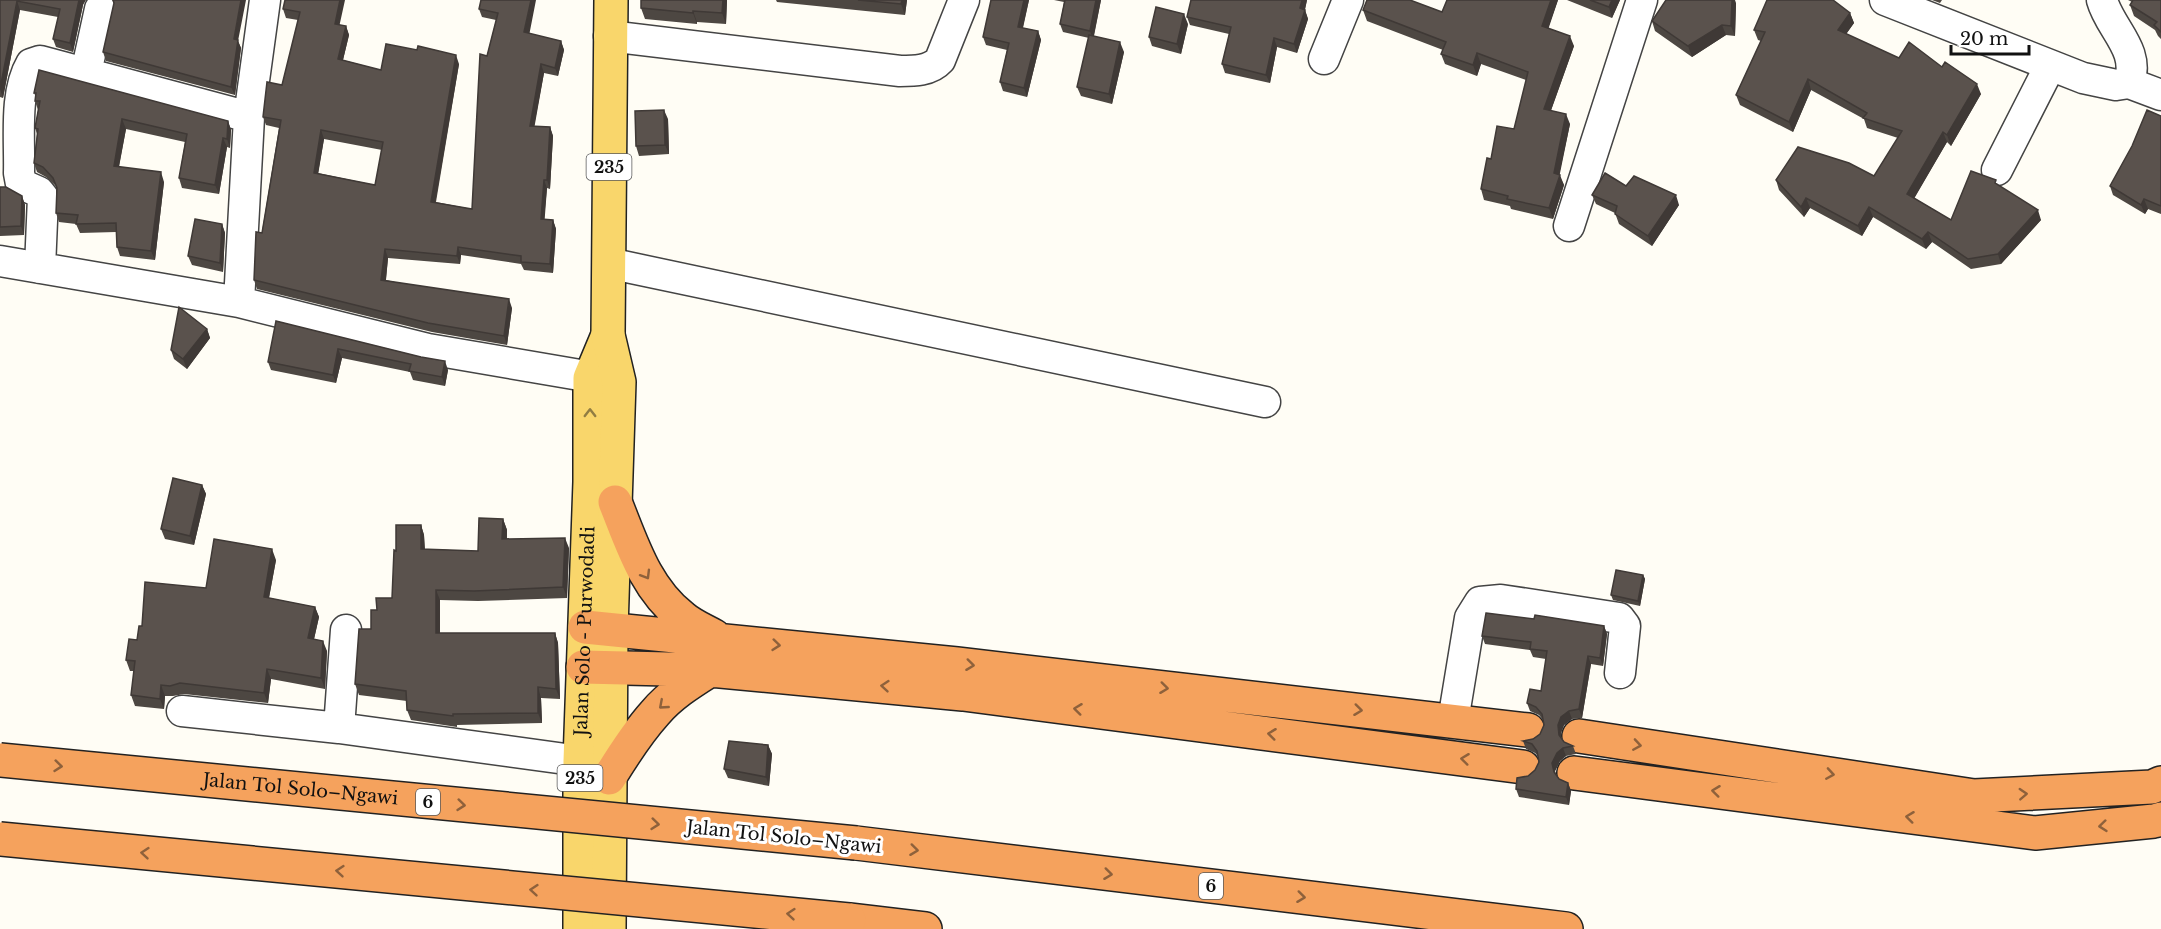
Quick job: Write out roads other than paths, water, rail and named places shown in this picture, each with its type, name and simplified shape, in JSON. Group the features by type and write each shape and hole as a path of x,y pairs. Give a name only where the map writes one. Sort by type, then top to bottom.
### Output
{"highway":[{"path":"606,473 643,570 658,594 714,654"},
{"path":"598,628 714,654 963,694 1523,767"},
{"path":"609,778 629,745 656,711 683,688 714,654"},
{"path":"597,667 714,654 945,663 1528,730"},
{"path":"1580,736 1974,796 2152,787 2161,783"},
{"name":"Jalan Tol Solo–Ngawi","path":"0,760 856,843 1566,929"},
{"path":"1574,773 2035,833 2161,819"},
{"path":"0,839 925,929"}],"main road":[{"name":"Jalan Solo - Purwodadi","path":"609,929 609,778 597,667 606,473 605,380 608,335 611,0"},
{"name":"Jalan Solo - Purwodadi","path":"580,929 580,761 597,667"}],"street":[{"path":"238,302 249,117 265,0"},
{"path":"609,36 900,71 915,70 936,65 940,60 964,0"},
{"path":"1324,59 1348,0"},
{"path":"1569,226 1642,0"},
{"path":"1885,0 2050,66 2116,85 2129,83 2161,94"},
{"path":"2102,0 2116,30 2130,52 2131,77 2129,83"},
{"path":"86,73 100,9"},
{"path":"39,268 43,197 39,192 21,184 19,173 21,93 24,76 31,64 40,61 249,117"},
{"path":"1997,170 2050,66"},
{"path":"0,261 238,302 428,349 605,380"},
{"path":"608,263 1265,402"},
{"path":"1453,721 1470,618 1480,602 1501,600 1619,618 1625,626 1620,673"},
{"path":"339,728 346,630"},
{"path":"182,711 339,728 580,761"}]}
